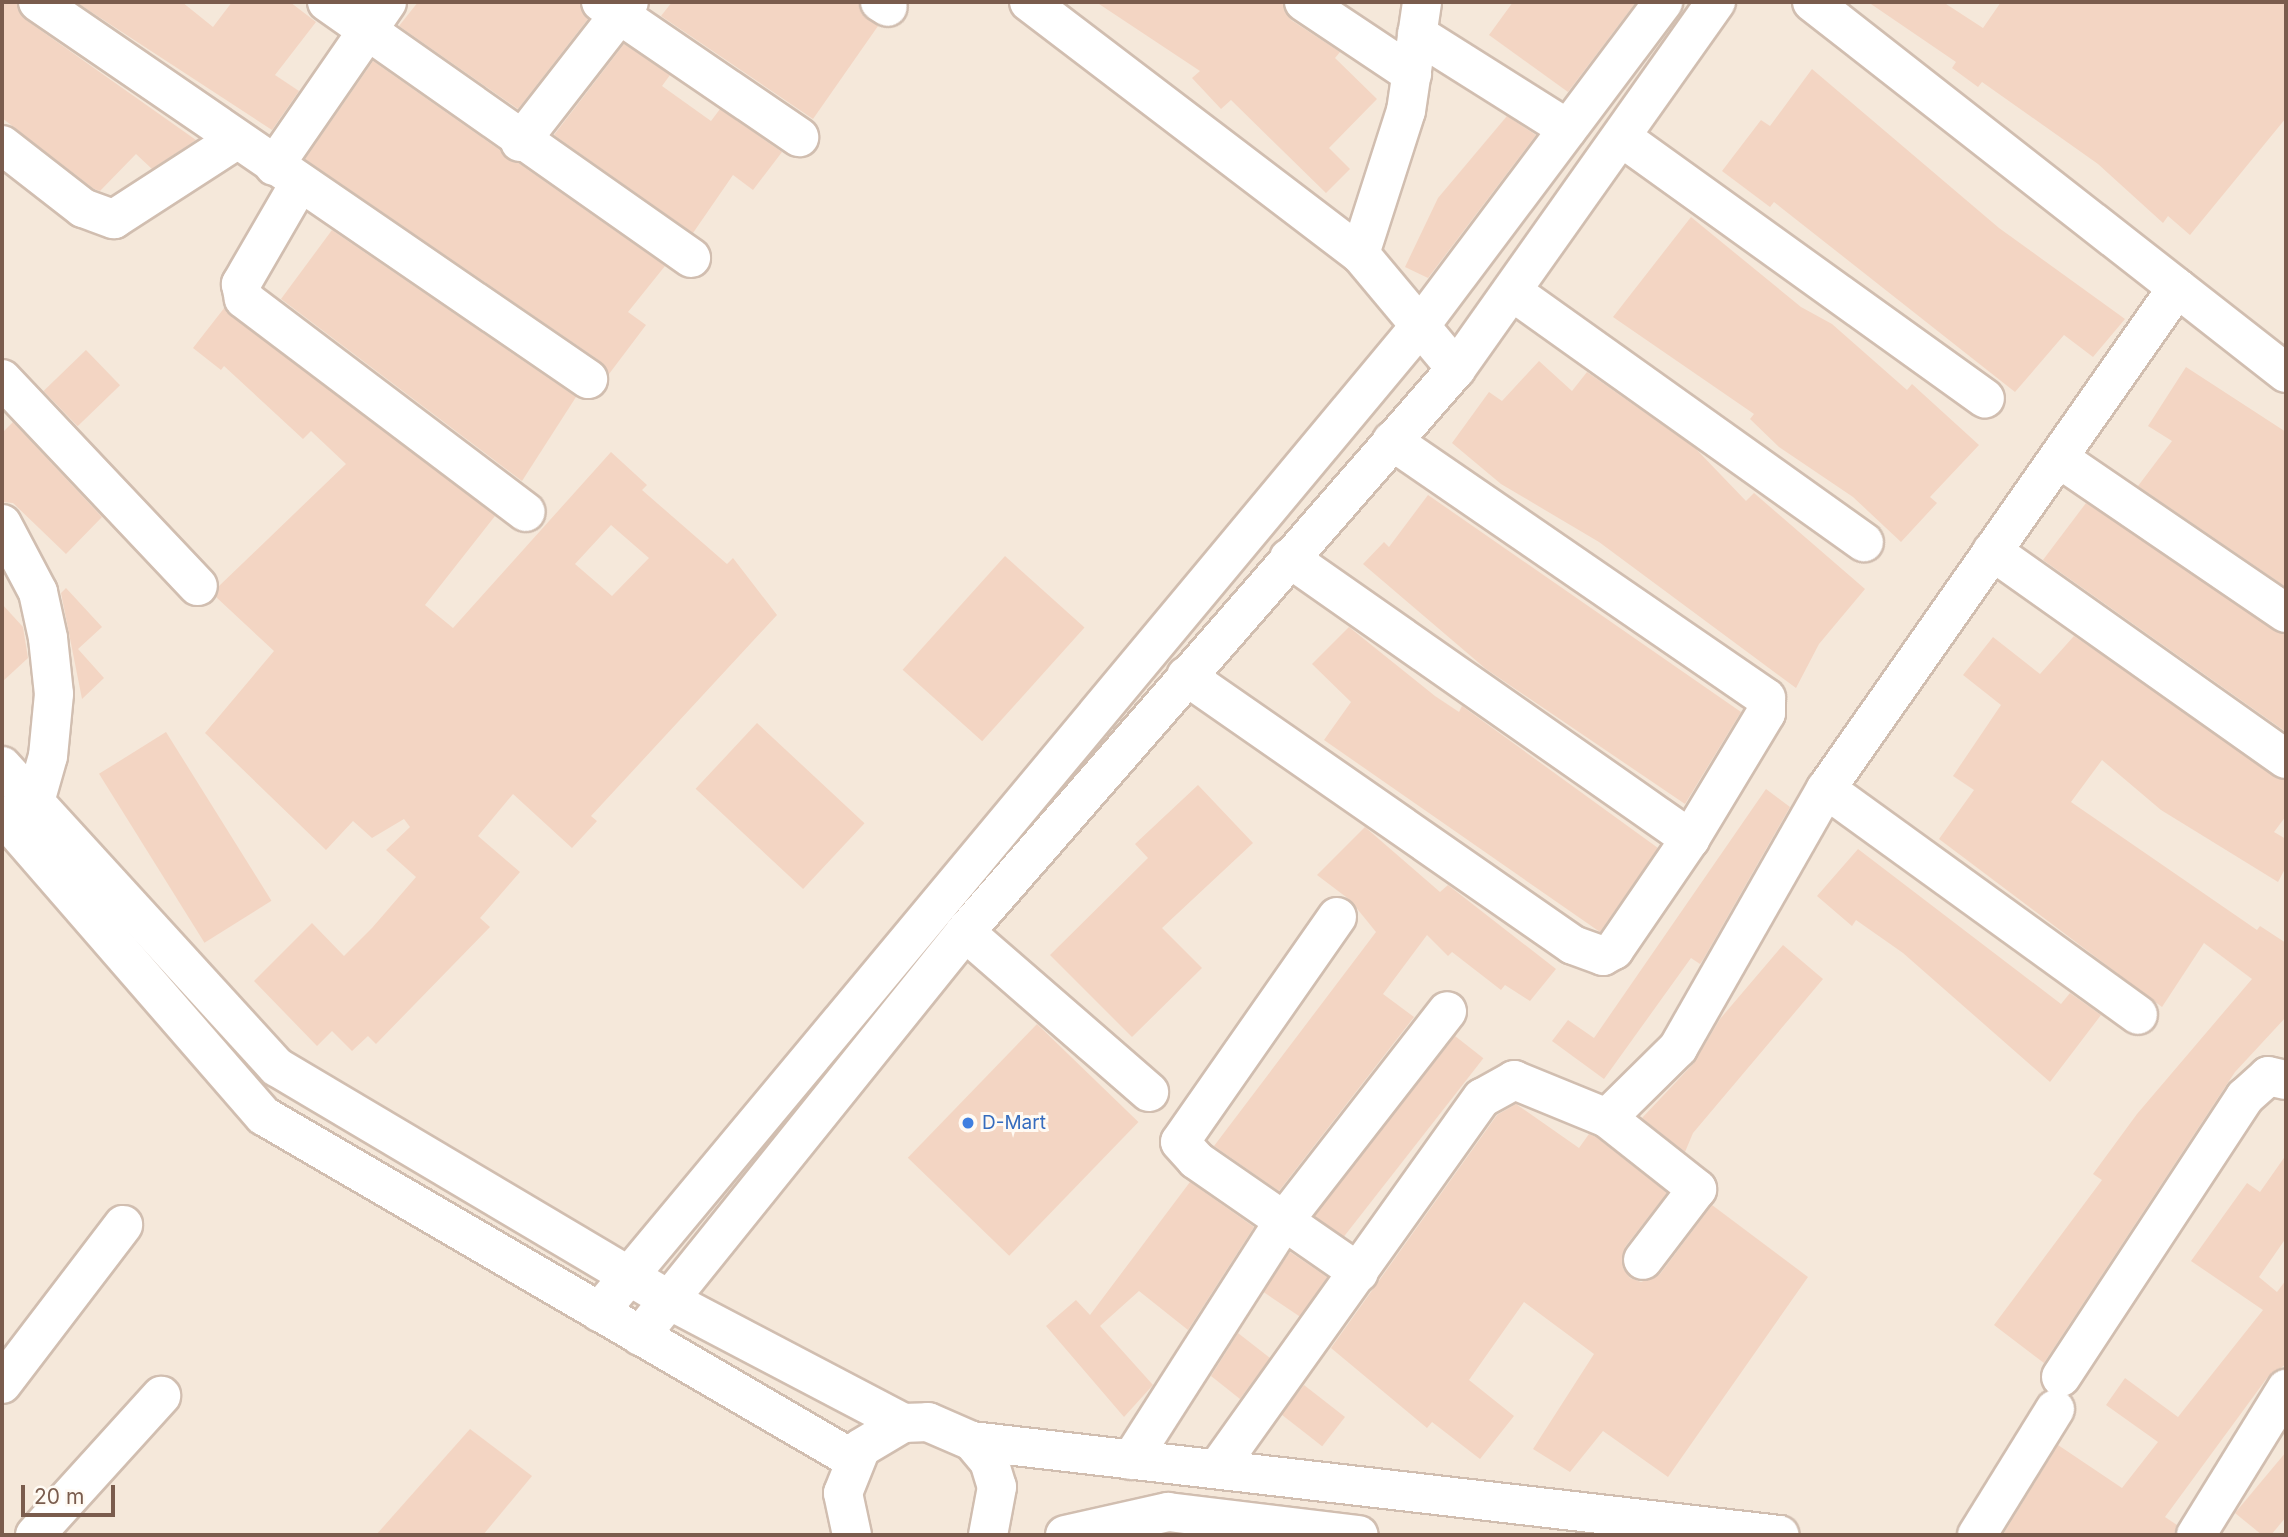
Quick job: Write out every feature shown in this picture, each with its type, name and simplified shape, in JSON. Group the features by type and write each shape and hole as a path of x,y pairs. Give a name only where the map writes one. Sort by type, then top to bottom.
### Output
{"street":[{"path":"38,2 286,175 588,379"},
{"path":"327,2 377,17 520,142 691,258"},
{"path":"1029,2 1360,254 1455,369"},
{"path":"1304,2 1412,74"},
{"path":"640,1336 667,1299 965,932 1455,369 1513,292 1716,2"},
{"path":"1812,2 2286,373"},
{"path":"599,1312 1420,326 1660,3"},
{"path":"520,142 616,6 799,136"},
{"path":"377,17 286,175 241,284 244,299 526,512"},
{"path":"1360,254 1412,74 1419,18 1568,129"},
{"path":"1621,137 1985,399"},
{"path":"2,145 83,208 114,219 236,140"},
{"path":"1606,1118 1678,1048 1826,789 1992,551 2060,459 2177,288"},
{"path":"1513,292 1864,542"},
{"path":"2,379 198,586"},
{"path":"1186,676 1589,954 1614,950 1690,839 1766,713 1766,698 1392,441"},
{"path":"2060,459 2286,613"},
{"path":"2,524 38,592 48,639 54,694 48,756 18,808"},
{"path":"1992,551 2286,758"},
{"path":"1289,558 1690,839"},
{"path":"2,766 18,808 264,1116 854,1460"},
{"path":"1826,789 2138,1015"},
{"path":"18,808 277,1067 667,1299 903,1423 951,1427 972,1441 1780,1535"},
{"path":"1337,917 1180,1142 1196,1160 1359,1273"},
{"path":"965,932 1149,1092"},
{"path":"1130,1460 1283,1222 1447,1011"},
{"path":"1977,1535 2058,1393 2245,1097 2268,1076 2286,1080"},
{"path":"1217,1469 1496,1086 1514,1080 1606,1118 1698,1189 1643,1260"},
{"path":"2,1384 123,1225"},
{"path":"2196,1535 2286,1390"},
{"path":"35,1535 160,1396"},
{"path":"852,1535 843,1493 854,1460 880,1433 903,1423"},
{"path":"972,1441 997,1487 988,1535"},
{"path":"1065,1535 1159,1513 1212,1525 1359,1535"}],"shaded area":[{"path":"2,2 2286,2 2286,1535 2,1535"}],"building":[{"path":"2,2 16,2 26,20 196,140 152,169 136,154 100,191 94,189 2,118"},
{"path":"76,2 182,2 213,27 232,2 290,2 316,22 275,75 299,91 272,130"},
{"path":"418,2 579,2 588,19 518,109 399,26"},
{"path":"672,2 858,2 878,26 813,119 661,16"},
{"path":"1096,2 1282,2 1291,20 1340,52 1335,58 1377,99 1329,148 1350,169 1326,193 1231,100 1221,109 1192,78 1200,71"},
{"path":"1513,2 1636,2 1568,92 1489,35"},
{"path":"1868,2 1943,2 1983,28 2001,2 2286,2 2286,118 2190,235 2168,216 2163,223 2098,164 1982,82 1978,87 1952,68 1956,62"},
{"path":"624,44 670,75 662,86 711,121 720,109 782,152 753,190 733,175 693,233 554,135"},
{"path":"373,61 665,266 628,312 646,325 609,374 600,361 305,159"},
{"path":"1812,69 1999,228 2125,319 2093,357 2064,335 2015,392 1774,202 1770,207 1722,171 1761,120 1770,126"},
{"path":"1507,116 1536,135 1428,278 1405,267 1438,198"},
{"path":"1691,217 1801,307 1832,324 1907,390 1912,384 1979,445 1930,497 1937,503 1901,542 1853,497 1779,447 1750,419 1754,414 1613,317"},
{"path":"332,230 576,397 522,481 281,299"},
{"path":"225,307 495,516 425,605 453,628 611,452 647,485 642,490 727,564 733,558 777,615 591,816 597,821 572,848 513,794 478,836 520,872 480,918 490,927 376,1044 368,1036 352,1051 332,1031 317,1046 254,981 312,923 344,956 416,877 386,850 410,827 404,819 372,838 353,821 326,850 205,733 274,651 216,597 219,586 346,464 311,431 303,439 224,366 221,370 193,348","holes":["611,525 649,558 612,596 575,564"]},
{"path":"86,350 120,385 78,426 44,391"},
{"path":"1539,361 1572,391 1587,372 1695,448 1746,501 1754,493 1865,589 1819,644 1796,688 1599,542 1501,484 1452,443 1489,392 1502,401"},
{"path":"2186,367 2286,432 2286,587 2138,486 2172,441 2148,426"},
{"path":"13,422 102,517 66,554 13,503 2,502 2,433"},
{"path":"1428,495 1741,712 1685,804 1486,669 1363,564 1384,542 1389,547"},
{"path":"2086,503 2286,635 2286,732 2043,560"},
{"path":"1005,556 1085,628 982,741 903,670"},
{"path":"66,588 102,627 78,649 104,678 82,699 61,593"},
{"path":"2,604 23,627 28,658 2,682"},
{"path":"1349,627 1435,696 1459,712 1462,706 1658,848 1600,932 1324,740 1351,702 1312,664"},
{"path":"2074,636 2286,780 2286,816 2274,832 2286,839 2286,867 2278,882 2161,810 2102,760 2071,802 2257,930 2260,926 2286,943 2286,1017 2235,1072 2044,1363 1994,1325 2102,1180 2093,1174 2137,1114 2252,979 2204,943 2162,1007 1939,839 1974,790 1953,776 2001,705 1963,675 1993,637 2040,674"},
{"path":"757,723 865,823 803,889 696,789"},
{"path":"166,732 271,901 204,943 99,774"},
{"path":"1198,785 1253,843 1162,928 1202,968 1132,1037 1050,955 1148,858 1135,844"},
{"path":"1766,789 1790,807 1700,964 1691,958 1604,1079 1552,1041 1568,1020 1594,1038"},
{"path":"1365,827 1440,892 1448,885 1556,969 1530,1001 1505,985 1501,990 1452,952 1448,956 1427,935 1383,994 1414,1017 1279,1191 1214,1146 1376,932 1350,900 1317,875"},
{"path":"1858,849 2061,1004 2070,993 2101,1015 2050,1082 1903,953 1856,920 1852,926 1817,896"},
{"path":"1783,945 1823,979 1693,1133 1685,1152 1642,1118 1694,1063 1720,1019"},
{"path":"1037,1024 1138,1122 1009,1256 908,1158"},
{"path":"1455,1036 1483,1058 1343,1238 1315,1216"},
{"path":"1516,1104 1579,1148 1589,1134 1596,1137 1667,1193 1625,1247 1623,1268 1630,1278 1641,1282 1660,1274 1712,1205 1808,1277 1668,1477 1603,1431 1570,1472 1533,1449 1594,1354 1524,1302 1469,1380 1514,1416 1480,1459 1432,1422 1427,1428 1331,1348 1497,1115"},
{"path":"2286,1155 2286,1238 2259,1277 2277,1292 2286,1280 2286,1364 2267,1378 2165,1517 2177,1525 2174,1535 2004,1533 2058,1445 2122,1488 2158,1442 2106,1405 2125,1378 2178,1417 2263,1310 2191,1261 2247,1183 2260,1192"},
{"path":"1190,1182 1254,1227 1188,1330 1139,1291 1100,1326 1153,1385 1124,1417 1046,1326 1076,1300 1090,1315"},
{"path":"1290,1252 1327,1277 1300,1317 1263,1292"},
{"path":"1238,1333 1270,1358 1240,1399 1211,1376"},
{"path":"1304,1385 1345,1417 1322,1446 1281,1414"},
{"path":"470,1429 532,1476 483,1535 376,1535"},
{"path":"2286,1452 2286,1517 2271,1535 2262,1535 2235,1513"}],"place":[{"name":"D-Mart","path":"968,1123"}]}
